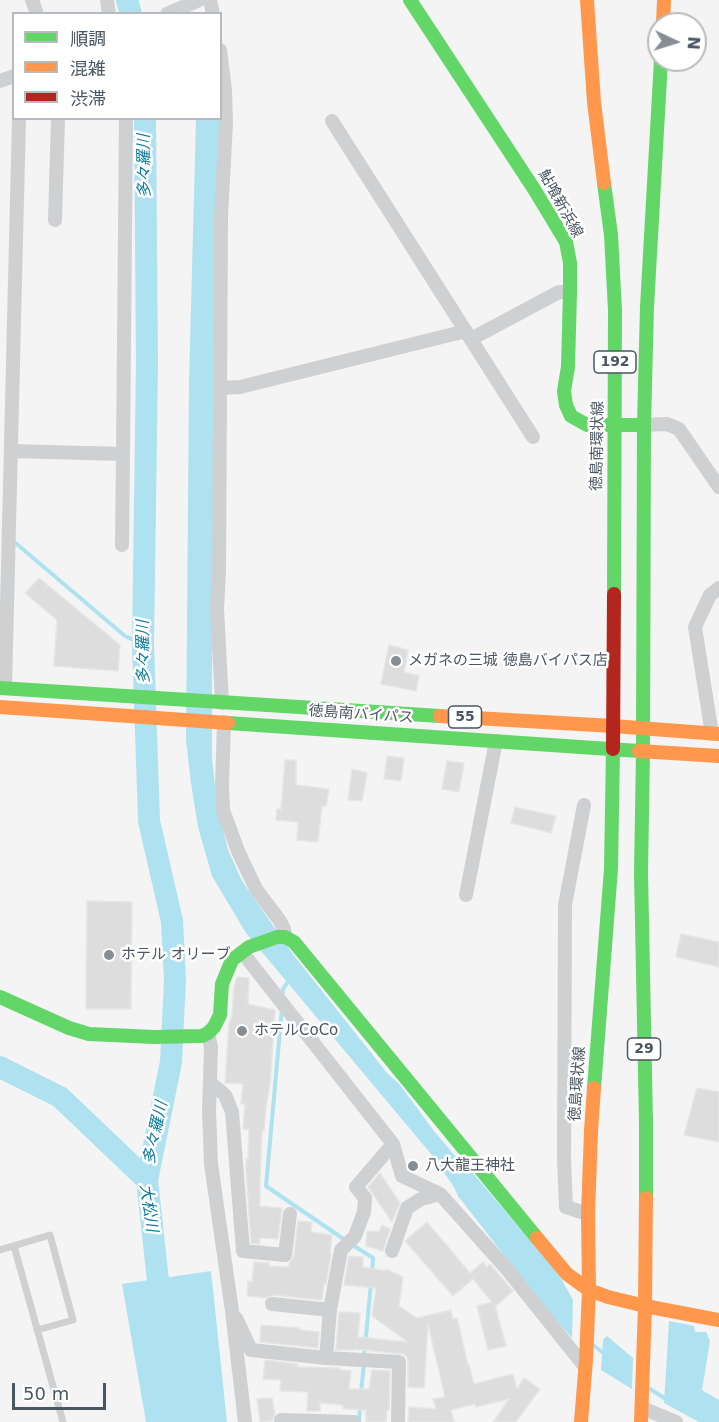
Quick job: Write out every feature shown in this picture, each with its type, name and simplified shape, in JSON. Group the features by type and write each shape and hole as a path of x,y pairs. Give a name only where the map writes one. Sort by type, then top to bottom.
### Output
{"main road":[{"name":"鮎喰新浜線","path":"410,0 534,189 566,242 570,263 570,292 568,367 564,391 566,405 571,416 587,425 644,425"},
{"name":"徳島南環状線","path":"587,0 594,102 611,235 615,310 613,749"},
{"name":"192","path":"643,752 644,425 647,307 660,72"},
{"name":"徳島南バイパス","path":"3,688 716,734"},
{"name":"徳島南バイパス","path":"0,707 719,756"},
{"name":"徳島環状線","path":"581,1422 589,1290 588,1214 591,1131 611,869 613,749"},
{"name":"29","path":"642,1409 645,1347 646,1122 641,873 643,752"},
{"path":"0,997 69,1028 88,1034 154,1037 202,1036 214,1027 220,1015 222,984 232,960 246,950 281,937 294,942 567,1274 589,1290 608,1297 719,1320"}],"street":[{"path":"171,12 199,0"},
{"path":"220,703 217,609 221,217 226,123 222,66"},
{"path":"3,688 11,451 6,356 19,120"},
{"path":"56,220 58,120"},
{"path":"122,545 126,120"},
{"path":"332,121 533,437"},
{"path":"220,388 240,387 468,335 560,292 570,292"},
{"path":"644,425 667,424 680,429 719,487"},
{"path":"11,451 123,454"},
{"path":"716,734 695,627 710,594 719,588"},
{"path":"220,722 223,810 238,851 256,889 284,929 281,937"},
{"path":"466,895 496,741"},
{"path":"584,805 566,904 564,1159 566,1207 588,1214"},
{"path":"246,950 393,1144 402,1176 440,1194 586,1363"},
{"path":"208,1033 211,1047 209,1111 211,1164 245,1422"},
{"path":"210,1083 225,1095 232,1112 243,1251 285,1255 290,1214"},
{"path":"326,1358 330,1310 341,1250 355,1236 364,1212 365,1198 356,1187 393,1144"},
{"path":"392,1251 407,1208 421,1199 440,1194"},
{"path":"272,1304 330,1310"},
{"path":"232,1311 251,1350 326,1358 399,1362 398,1422"},
{"path":"642,1409 676,1422"},
{"path":"281,1420 354,1422"}],"lane":[{"path":"0,1250 50,1235 73,1320 37,1330"},
{"path":"14,1246 63,1422"}],"water":[{"path":"196,120 220,120 212,608 212,758 217,806 228,850 242,881 295,957 387,1073 400,1085 434,1131 558,1273 573,1300 572,1338 546,1309 458,1196 431,1154 246,933 212,876 198,827 186,741 189,383"},
{"path":"211,1271 227,1422 146,1422 122,1284"},
{"path":"669,1321 694,1326 695,1332 706,1332 710,1341 702,1390 719,1400 719,1422 699,1422 664,1403"},
{"path":"607,1336 633,1358 632,1389 601,1370 603,1340"}],"building":[{"path":"39,578 120,645 118,671 54,666 57,620 25,593"},
{"name":"メガネの三城 徳島バイパス店","path":"389,645 408,650 404,672 419,676 416,691 381,684"},
{"path":"387,756 404,758 401,781 384,779"},
{"path":"285,760 296,760 296,785 329,789 326,806 322,806 318,842 297,840 298,822 276,820 277,809 281,809"},
{"path":"447,761 464,763 459,792 442,789"},
{"path":"352,769 367,773 362,801 348,800"},
{"path":"515,807 556,816 551,833 511,823"},
{"name":"ホテル オリーブ","path":"87,901 132,902 131,1009 86,1009"},
{"path":"681,934 719,942 719,967 676,957"},
{"path":"237,977 249,978 248,1004 275,1010 270,1085 264,1131 262,1130 260,1206 282,1208 278,1239 260,1238 259,1244 251,1243 246,1169 249,1130 243,1129 245,1104 241,1104 243,1084 225,1083 229,1023"},
{"path":"697,1088 719,1092 719,1142 684,1135"},
{"path":"380,1173 400,1203 392,1222 368,1187"},
{"path":"298,1221 312,1222 311,1232 332,1235 331,1255 322,1300 273,1295 266,1298 247,1296 248,1281 252,1282 254,1262 269,1263 269,1266 289,1267 294,1256"},
{"path":"427,1222 470,1273 483,1262 487,1267 490,1264 513,1291 495,1305 506,1346 488,1350 477,1306 492,1302 473,1279 453,1296 405,1241"},
{"path":"382,1225 390,1229 383,1251 366,1246 367,1231 379,1232"},
{"path":"349,1256 363,1257 363,1267 386,1271 386,1269 403,1277 399,1306 417,1318 451,1310 453,1319 457,1318 474,1384 513,1374 517,1389 524,1378 540,1389 516,1422 493,1422 509,1399 451,1410 454,1422 408,1422 409,1407 436,1409 433,1399 445,1397 428,1324 424,1388 408,1387 408,1362 407,1357 403,1354 353,1349 336,1350 339,1312 360,1313 358,1337 408,1342 372,1316 376,1288 344,1285"},
{"path":"261,1325 319,1332 318,1348 260,1342"},
{"path":"265,1360 298,1364 297,1367 340,1368 340,1370 351,1371 349,1389 369,1389 372,1370 390,1371 389,1410 387,1410 386,1422 366,1422 366,1410 343,1409 343,1405 320,1403 320,1411 307,1411 308,1392 280,1391 281,1380 263,1379"},
{"path":"272,1398 275,1414 272,1421 260,1422 257,1399"}],"waterway":[{"name":"多々羅川","path":"127,0 130,12"},
{"name":"多々羅川","path":"145,120 147,364 143,644 149,821 172,921 175,980 171,1062 147,1180 161,1308"},
{"path":"12,540 125,636 143,644"},
{"path":"282,997 283,989 289,980"},
{"path":"282,1008 266,1186 345,1240"},
{"name":"大松川","path":"0,1067 60,1097 147,1180"},
{"path":"351,1244 373,1258 372,1273"},
{"path":"364,1357 371,1283"},
{"path":"593,1345 606,1355"},
{"path":"361,1392 364,1364"},
{"path":"650,1389 669,1401"},
{"path":"359,1422 360,1406"}],"traffic: fast":[{"path":"410,0 534,189 566,242 570,263 570,292 568,367 564,391 566,405 571,416 587,425 644,425"},
{"path":"643,744 644,425 647,307 660,72"},
{"path":"604,183 611,235 615,310 614,594"},
{"path":"0,688 440,716"},
{"path":"228,723 639,751"},
{"path":"594,1088 611,869 613,749"},
{"path":"643,751 641,873 646,1198"},
{"path":"0,997 69,1028 89,1034 154,1037 202,1036 214,1027 220,1015 222,984 232,960 249,947 277,937 285,937 294,942 537,1238"}],"traffic: slow":[{"path":"587,0 594,102 604,183"},
{"path":"664,0 664,12"},
{"path":"0,707 228,723"},
{"path":"440,716 719,734"},
{"path":"639,751 719,756"},
{"path":"581,1422 589,1290 588,1214 594,1088"},
{"path":"641,1422 646,1198"},
{"path":"537,1238 567,1274 589,1290 645,1306 719,1320"}],"traffic: jam":[{"path":"613,749 614,594"}],"place":[{"name":"メガネの三城 徳島バイパス店","path":"396,661"},
{"name":"ホテル オリーブ","path":"109,955"},
{"name":"ホテルCoCo","path":"242,1031"},
{"name":"八大龍王神社","path":"413,1166"}]}
